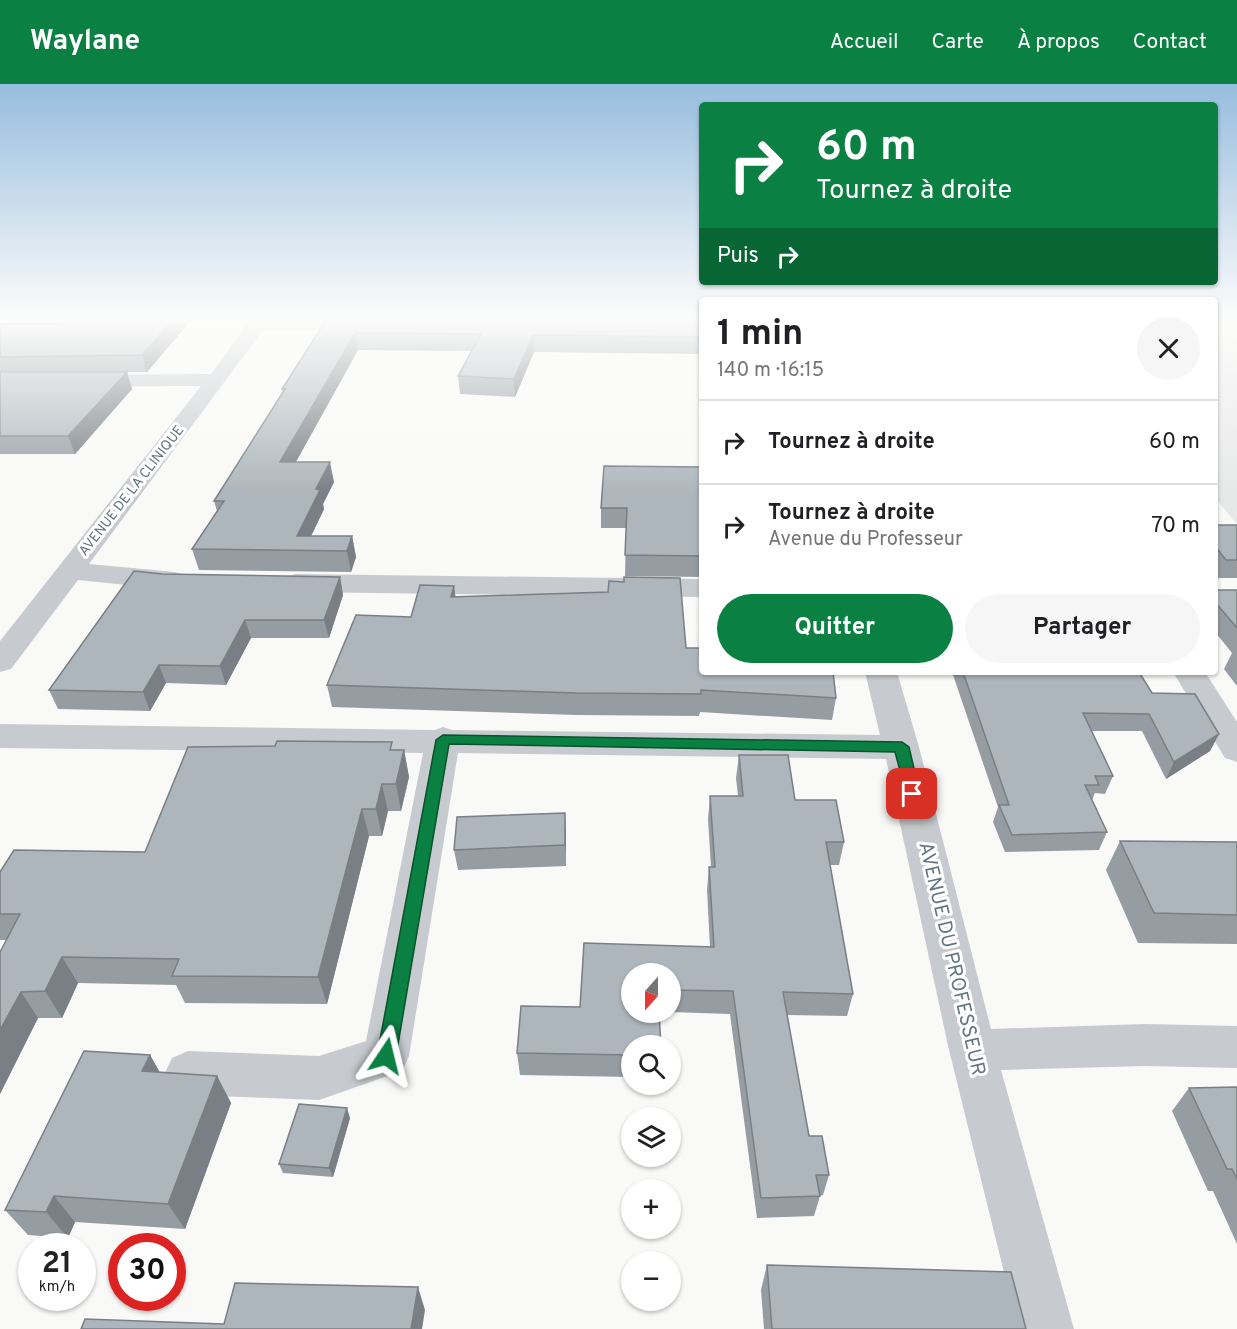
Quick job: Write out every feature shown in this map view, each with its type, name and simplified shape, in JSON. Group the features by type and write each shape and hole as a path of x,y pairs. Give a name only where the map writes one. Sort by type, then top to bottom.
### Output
{"street":[{"name":"AVENUE DE LA CLINIQUE","path":"0,662 219,377"},
{"path":"0,381 217,380"},
{"path":"70,571 168,581 204,582"},
{"path":"274,583 699,588"},
{"name":"AVENUE DU PROFESSEUR","path":"883,675 902,747 972,1050 1022,1246 1046,1329"},
{"path":"1191,675 1237,750"},
{"path":"0,736 902,747"},
{"path":"188,1073 319,1078 386,1056 443,740"},
{"path":"972,1050 1145,1045 1237,1047"}],"shaded area":[{"path":"1218,377 1237,377 1237,524 1218,502"}],"building":[{"path":"0,377 122,377 68,436 0,436"},
{"path":"290,377 329,377 280,462 330,462 316,489 320,490 297,536 352,536 347,551 192,549 224,501 214,501 285,389 282,389"},
{"path":"479,377 515,377 514,379"},
{"path":"604,466 699,467 699,556 625,555 627,508 601,508"},
{"path":"1218,525 1237,525 1237,560 1226,560 1218,550"},
{"path":"134,571 162,574 340,577 324,620 245,620 220,666 159,665 143,692 49,690"},
{"path":"624,577 680,578 686,648 699,648 699,675 833,675 836,698 701,690 701,694 576,693 327,685 356,615 411,617 420,585 454,586 451,597 608,592 609,581 624,582"},
{"path":"1218,590 1237,590 1237,628 1218,606"},
{"path":"964,675 1141,675 1152,693 1195,694 1219,734 1174,762 1149,714 1083,713 1113,776 1095,776 1099,785 1085,785 1107,832 1012,835 999,805 1009,805"},
{"path":"277,741 392,742 390,750 404,750 396,784 382,784 376,809 362,809 318,977 172,976 179,959 62,957 45,991 21,992 0,1030 0,952 20,914 0,914 0,872 14,850 145,852 188,747 275,746"},
{"path":"739,755 788,755 795,800 836,800 844,842 826,842 853,994 783,992 809,1136 822,1136 829,1175 816,1175 820,1196 761,1198 733,991 681,990 681,963 621,963 621,1023 660,1023 660,1035 621,1035 621,1055 517,1053 521,1006 580,1007 584,943 714,947 709,867 715,867 710,796 743,796"},
{"path":"565,813 565,845 454,850 457,817"},
{"path":"1120,841 1237,842 1237,915 1154,913"},
{"path":"84,1051 150,1055 142,1071 217,1076 168,1204 54,1196 46,1212 5,1210"},
{"path":"1237,1087 1237,1179 1232,1169 1227,1169 1189,1088"},
{"path":"299,1104 347,1108 329,1168 279,1164"},
{"path":"767,1265 1011,1272 1026,1329 772,1329"},
{"path":"235,1283 418,1287 411,1329 81,1329 85,1319 224,1324"}],"route":[{"path":"386,1056 443,740 902,747 912,794"}]}
